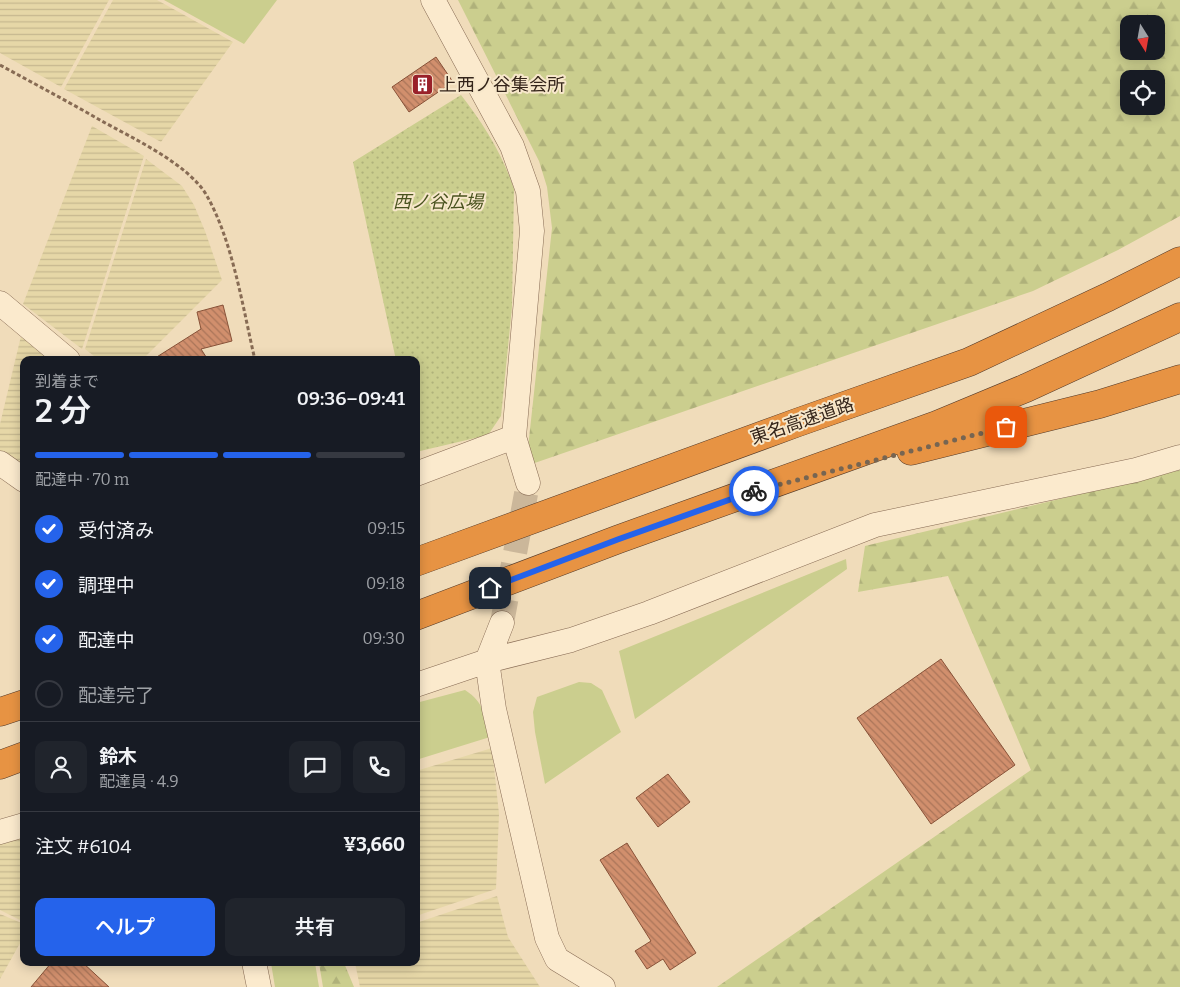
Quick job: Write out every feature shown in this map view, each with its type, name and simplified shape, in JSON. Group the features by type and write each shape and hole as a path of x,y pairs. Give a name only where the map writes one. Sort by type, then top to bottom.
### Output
{"highway":[{"name":"東名高速道路","path":"420,561 969,362 1180,262"},
{"path":"420,614 619,539 946,422 1026,388 1180,317"},
{"path":"764,487 1100,404 1180,379"},
{"path":"420,548 493,534"},
{"path":"0,712 20,705"},
{"path":"0,764 20,757"}],"street":[{"path":"433,0 512,146 528,191 532,231 514,437 528,483"},
{"path":"0,303 63,356"},
{"path":"420,472 514,437"},
{"path":"420,684 487,661 571,640 649,613 875,525 1136,470 1180,456"},
{"path":"0,463 20,477"},
{"path":"502,623 487,661 494,709 547,938 558,958 603,987"},
{"path":"0,832 20,826"},
{"path":"255,966 259,987"}],"path":[{"path":"0,65 154,150 186,173 198,185 207,196 230,252 254,356"}],"shaded area":[{"path":"0,0 109,0 61,87 0,53"},
{"path":"113,0 157,0 233,42 161,142 64,89"},
{"path":"92,126 144,156 82,349 23,304"},
{"path":"146,159 182,186 194,205 222,280 146,356 94,356 85,349"},
{"path":"21,336 44,356 20,356 20,464 0,451 0,424"},
{"path":"492,748 499,814 496,889 420,915 420,770"},
{"path":"20,835 20,920 0,910 0,841"},
{"path":"497,896 508,937 540,987 360,987 356,966 420,966 420,922"},
{"path":"0,914 20,922 20,943 0,979"}],"green space":[{"path":"164,0 277,0 244,44"},
{"path":"458,0 1180,0 1180,216 1118,250 1033,291 526,466 552,228 547,187 539,161"},
{"name":"西ノ谷広場","path":"461,95 492,140 504,164 514,189 512,307 501,416 488,435 420,451 420,356 395,356 353,162"},
{"path":"1180,470 1180,987 717,987 1031,770 948,576 858,592 865,546"},
{"path":"846,559 847,569 635,719 619,651"},
{"path":"579,682 591,683 602,690 621,732 545,784 533,712 537,697"},
{"path":"465,690 472,695 483,710 490,737 420,759 420,702"},
{"path":"272,966 316,966 319,987 275,987"},
{"path":"320,966 345,966 354,987 323,987"}],"building":[{"name":"上西ノ谷集会所","path":"436,57 453,82 409,112 392,87"},
{"path":"223,305 232,341 201,349 205,356 158,356 201,329 197,312"},
{"path":"941,659 1015,765 931,824 857,718"},
{"path":"668,774 690,802 658,827 636,798"},
{"path":"627,843 696,953 670,970 663,959 647,969 635,951 651,941 600,860"},
{"path":"49,966 86,966 109,987 31,987"}],"tunnel":[{"path":"502,623 528,483"}],"way so far":[{"path":"754,491 1006,427"}],"place":[{"name":"上西ノ谷集会所","path":"423,85"}],"route":[{"path":"490,588 619,539 754,491"}]}
